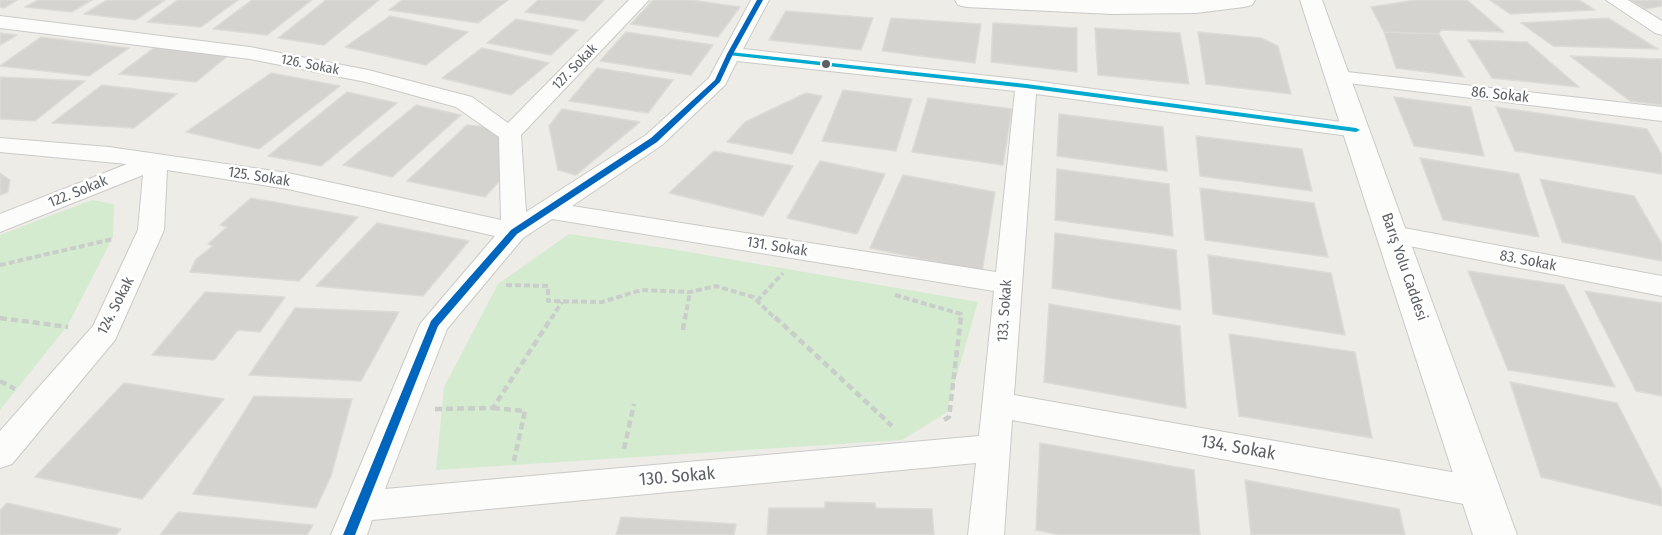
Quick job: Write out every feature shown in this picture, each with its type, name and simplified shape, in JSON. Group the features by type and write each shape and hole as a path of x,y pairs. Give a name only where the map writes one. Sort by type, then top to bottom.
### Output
{"street":[{"name":"127. Sokak","path":"510,134 640,0"},
{"path":"355,520 434,324 514,232 654,140 718,81 760,0"},
{"path":"966,0 1112,7 1184,6 1244,0"},
{"name":"Barış Yolu Caddesi","path":"1311,0 1495,535"},
{"path":"1615,0 1662,29"},
{"name":"126. Sokak","path":"0,22 250,53 368,76 464,102 510,134"},
{"path":"730,54 1026,86 1356,130"},
{"name":"86. Sokak","path":"1338,77 1662,114"},
{"name":"133. Sokak","path":"986,535 1026,86"},
{"path":"510,134 514,232"},
{"name":"125. Sokak","path":"0,145 110,154 288,181 514,232"},
{"name":"122. Sokak","path":"0,224 156,161"},
{"name":"124. Sokak","path":"0,454 105,332 152,230 156,161"},
{"name":"131. Sokak","path":"548,210 1007,283"},
{"name":"83. Sokak","path":"1393,235 1662,286"},
{"name":"134. Sokak","path":"997,405 1480,492"},
{"name":"130. Sokak","path":"355,520 506,493 993,448"}],"path":[{"path":"0,265 152,230"},
{"path":"469,284 548,286 548,301 602,302 640,290 690,292 716,286 753,297 923,455"},
{"path":"683,330 690,292"},
{"path":"893,295 961,314 950,417 939,423"},
{"path":"493,408 562,301"},
{"path":"0,318 105,332"},
{"path":"623,454 634,404"},
{"path":"400,410 493,408 525,411 506,493"}],"green space":[{"path":"92,200 114,204 113,237 68,325 0,410 0,235"},
{"path":"569,234 677,250 978,302 946,413 902,440 436,470 444,387 498,284"}],"building":[{"path":"0,0 17,0 4,8 0,7"},
{"path":"38,0 92,0 72,12 25,7"},
{"path":"107,0 165,0 136,20 84,14"},
{"path":"178,0 238,0 201,27 147,22"},
{"path":"252,0 312,0 267,35 213,29"},
{"path":"326,0 379,0 324,45 278,38"},
{"path":"402,0 508,0 478,23 389,10"},
{"path":"538,0 604,0 584,21 525,12"},
{"path":"653,0 691,0 740,7 718,37 631,24"},
{"path":"1416,0 1467,0 1504,32 1441,30 1439,34 1384,32 1371,7"},
{"path":"1490,0 1579,0 1595,10 1510,14"},
{"path":"1629,0 1662,0 1662,6 1646,9"},
{"path":"786,11 873,18 861,50 769,40"},
{"path":"390,16 468,32 426,65 345,47"},
{"path":"891,18 981,24 975,63 882,51"},
{"path":"1608,18 1658,49 1553,46 1521,23"},
{"path":"516,19 578,30 551,55 487,43"},
{"path":"993,23 1077,28 1077,72 991,62"},
{"path":"1095,28 1180,33 1189,84 1098,75"},
{"path":"626,32 713,45 691,75 600,61"},
{"path":"1198,32 1261,38 1278,46 1291,94 1206,84"},
{"path":"1384,32 1439,34 1464,77 1396,68"},
{"path":"0,33 17,35 0,45"},
{"path":"41,37 129,48 89,76 0,66"},
{"path":"1468,40 1527,42 1579,87 1492,78"},
{"path":"155,47 230,54 196,82 119,74"},
{"path":"482,48 549,63 511,95 442,78"},
{"path":"1570,56 1662,59 1662,105 1630,101"},
{"path":"597,68 673,80 648,113 569,101"},
{"path":"271,73 340,86 259,149 186,132"},
{"path":"0,77 85,81 35,121 0,119"},
{"path":"102,85 177,94 134,128 52,123"},
{"path":"843,90 912,99 896,151 822,141"},
{"path":"347,92 397,103 321,166 268,156"},
{"path":"806,93 822,96 792,154 727,142 745,122"},
{"path":"1394,97 1471,107 1484,156 1414,146"},
{"path":"928,98 1012,109 1003,165 912,152"},
{"path":"416,105 461,115 392,177 343,165"},
{"path":"1496,107 1647,129 1662,155 1662,174 1515,151"},
{"path":"562,109 640,122 576,175 558,170 549,126"},
{"path":"1059,114 1163,127 1167,171 1057,156"},
{"path":"467,125 498,128 507,173 485,197 407,181"},
{"path":"1196,136 1302,149 1312,191 1200,176"},
{"path":"714,151 793,166 763,216 669,193"},
{"path":"1420,158 1519,174 1539,237 1443,220"},
{"path":"820,161 885,174 857,234 787,218"},
{"path":"1057,169 1169,184 1173,236 1055,220"},
{"path":"0,173 10,180 8,192 0,195"},
{"path":"903,175 995,192 982,272 870,248"},
{"path":"1540,179 1634,196 1662,244 1662,261 1562,242"},
{"path":"1200,188 1314,203 1328,257 1205,240"},
{"path":"251,198 358,217 299,281 190,272 196,259 213,246 208,244 227,227 220,225"},
{"path":"377,223 469,241 423,296 316,286"},
{"path":"1055,233 1176,250 1181,310 1052,288"},
{"path":"1208,255 1331,273 1345,335 1213,314"},
{"path":"1468,271 1564,285 1615,387 1508,370"},
{"path":"1585,291 1662,303 1662,396 1636,391"},
{"path":"205,292 285,297 260,332 238,330 214,360 152,355"},
{"path":"1049,304 1180,326 1186,408 1044,382"},
{"path":"295,308 399,312 361,381 249,375"},
{"path":"1229,334 1355,352 1372,438 1239,416"},
{"path":"1510,382 1617,403 1662,491 1662,506 1541,477"},
{"path":"124,383 224,399 142,499 35,477"},
{"path":"254,396 352,399 331,476 316,508 193,494"},
{"path":"1040,443 1194,470 1200,535 1060,535 1036,530"},
{"path":"1245,480 1399,509 1405,535 1251,535"},
{"path":"825,502 875,503 876,508 932,509 934,535 767,535 769,508 825,508"},
{"path":"7,503 121,529 116,535 0,535 0,510"},
{"path":"178,512 313,525 307,535 160,535"},
{"path":"621,517 736,524 734,535 616,535"}],"transit line":[{"path":"349,535 434,324 514,232 654,140 718,81 760,0"},
{"path":"730,54 1026,86 1356,130"}]}
